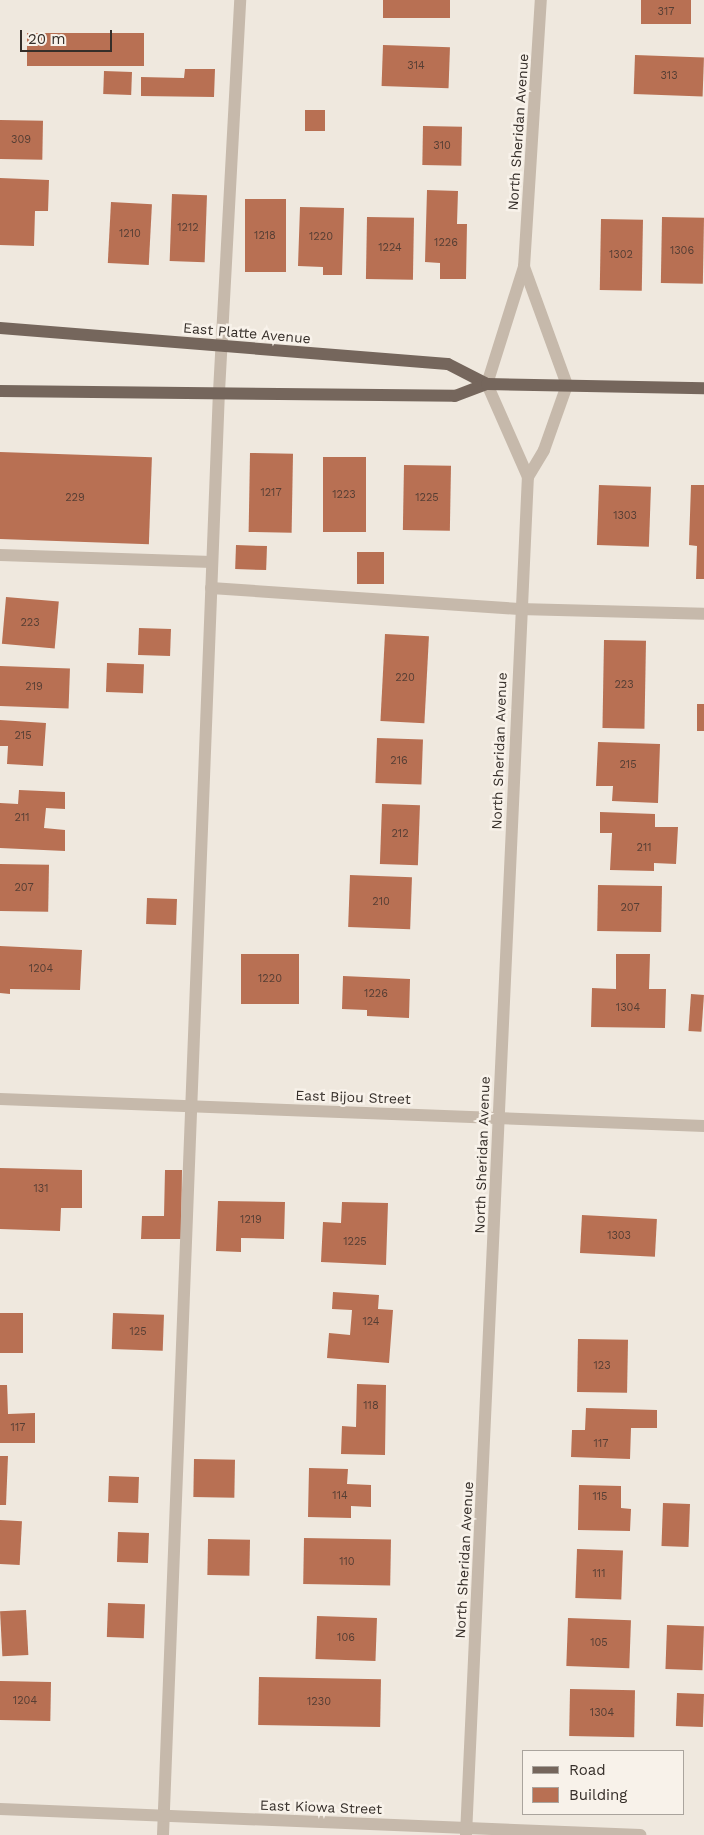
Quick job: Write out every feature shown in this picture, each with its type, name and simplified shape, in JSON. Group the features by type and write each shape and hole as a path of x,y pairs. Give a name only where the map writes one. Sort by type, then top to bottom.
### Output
{"main road":[{"name":"East Platte Avenue","path":"0,328 448,364 487,384"},
{"name":"East Platte Avenue","path":"0,391 455,396 487,384 704,388"}],"street":[{"path":"163,1835 219,392 240,0"},
{"name":"North Sheridan Avenue","path":"528,477 487,384 524,267 542,0"},
{"name":"North Sheridan Avenue","path":"467,1832 520,609 528,477 544,450 567,385 524,267"},
{"path":"0,555 212,562"},
{"path":"211,588 520,609 704,614"},
{"name":"East Bijou Street","path":"0,1099 704,1126"},
{"name":"East Kiowa Street","path":"0,1808 467,1832 640,1835"}],"building":[{"path":"383,0 450,0 450,18 383,18"},
{"path":"641,0 691,0 691,24 641,24"},
{"path":"27,33 144,33 144,66 27,66"},
{"path":"383,45 450,47 449,88 382,86"},
{"path":"635,55 704,57 703,96 634,94"},
{"path":"185,69 215,69 214,97 141,96 141,77 184,78"},
{"path":"104,71 132,72 131,95 103,94"},
{"path":"305,110 325,110 325,131 305,131"},
{"path":"0,120 43,121 42,160 0,159"},
{"path":"423,126 462,127 461,166 422,165"},
{"path":"0,178 49,180 48,211 35,211 34,246 0,245"},
{"path":"427,190 458,191 457,224 467,224 466,279 440,279 440,263 425,262"},
{"path":"172,194 207,195 205,262 170,261"},
{"path":"245,199 286,199 286,272 245,272"},
{"path":"111,202 152,204 149,265 108,263"},
{"path":"300,207 344,208 342,275 323,275 323,267 298,266"},
{"path":"367,217 414,218 413,280 366,279"},
{"path":"662,217 704,218 703,284 661,283"},
{"path":"601,219 643,220 642,291 600,290"},
{"path":"0,452 152,457 149,544 0,539"},
{"path":"250,453 293,454 292,533 249,532"},
{"path":"323,457 366,457 366,532 323,532"},
{"path":"404,465 451,466 450,531 403,530"},
{"path":"599,485 651,487 649,547 597,545"},
{"path":"691,485 704,485 704,579 696,579 697,546 689,545"},
{"path":"236,545 267,546 266,570 235,569"},
{"path":"357,552 384,552 384,584 357,584"},
{"path":"6,597 59,602 55,648 2,644"},
{"path":"139,628 171,629 170,656 138,655"},
{"path":"385,634 429,636 424,723 380,721"},
{"path":"604,640 646,641 644,729 602,728"},
{"path":"107,663 144,664 143,693 106,692"},
{"path":"0,666 70,668 69,708 0,706"},
{"path":"697,704 704,704 704,731 697,731"},
{"path":"0,720 46,723 43,766 7,764 8,746 0,746"},
{"path":"377,738 423,740 421,785 375,783"},
{"path":"598,742 660,744 658,803 612,801 613,786 596,786"},
{"path":"19,790 65,792 65,809 46,808 44,828 65,830 65,851 0,848 0,803 18,804"},
{"path":"382,804 420,805 418,865 380,864"},
{"path":"600,812 655,814 655,827 678,827 676,864 654,863 654,871 610,870 612,833 600,833"},
{"path":"0,864 49,865 48,912 0,911"},
{"path":"350,875 412,877 410,929 348,927"},
{"path":"598,885 662,886 661,932 597,931"},
{"path":"147,898 177,899 176,925 146,924"},
{"path":"0,946 82,950 80,990 10,989 10,994 0,993"},
{"path":"241,954 299,954 299,1004 241,1004"},
{"path":"616,954 650,954 649,989 666,989 665,1028 591,1027 592,988 616,989"},
{"path":"343,976 410,979 409,1018 367,1016 367,1010 342,1009"},
{"path":"691,994 704,995 701,1032 688,1031"},
{"path":"0,1168 82,1170 82,1208 61,1208 60,1231 0,1229"},
{"path":"165,1170 182,1170 181,1239 141,1239 142,1216 164,1216"},
{"path":"218,1201 285,1202 284,1239 241,1238 241,1252 216,1251"},
{"path":"342,1202 388,1203 386,1265 321,1262 323,1222 341,1223"},
{"path":"582,1215 657,1219 655,1257 580,1253"},
{"path":"333,1292 379,1295 378,1309 393,1310 389,1363 327,1358 329,1333 350,1335 352,1310 332,1309"},
{"path":"0,1313 23,1313 23,1353 0,1353"},
{"path":"113,1313 164,1315 163,1351 112,1349"},
{"path":"578,1339 628,1340 627,1393 577,1392"},
{"path":"357,1384 386,1385 385,1455 341,1454 342,1426 356,1427"},
{"path":"0,1385 7,1385 8,1414 35,1413 35,1443 0,1443"},
{"path":"586,1408 657,1410 657,1428 631,1428 630,1459 571,1457 572,1430 585,1430"},
{"path":"0,1456 8,1456 6,1505 0,1505"},
{"path":"194,1459 235,1460 234,1498 193,1497"},
{"path":"309,1468 348,1469 347,1484 371,1485 371,1507 351,1506 351,1518 308,1517"},
{"path":"109,1476 139,1477 138,1503 108,1502"},
{"path":"579,1485 621,1486 621,1508 631,1509 630,1531 578,1530"},
{"path":"663,1503 690,1504 688,1547 661,1546"},
{"path":"0,1520 22,1521 20,1565 0,1564"},
{"path":"118,1532 149,1533 148,1563 117,1562"},
{"path":"304,1538 391,1540 390,1586 303,1584"},
{"path":"208,1539 250,1540 249,1576 207,1575"},
{"path":"577,1549 623,1551 621,1600 575,1598"},
{"path":"108,1603 145,1604 144,1638 107,1637"},
{"path":"26,1610 28,1655 2,1656 0,1611"},
{"path":"317,1616 377,1618 375,1661 315,1659"},
{"path":"568,1618 631,1620 629,1668 566,1666"},
{"path":"667,1625 704,1626 702,1670 665,1669"},
{"path":"259,1677 381,1679 380,1727 258,1725"},
{"path":"0,1681 51,1682 50,1721 0,1720"},
{"path":"570,1689 635,1690 634,1737 569,1736"},
{"path":"677,1693 704,1694 703,1727 676,1726"}]}
